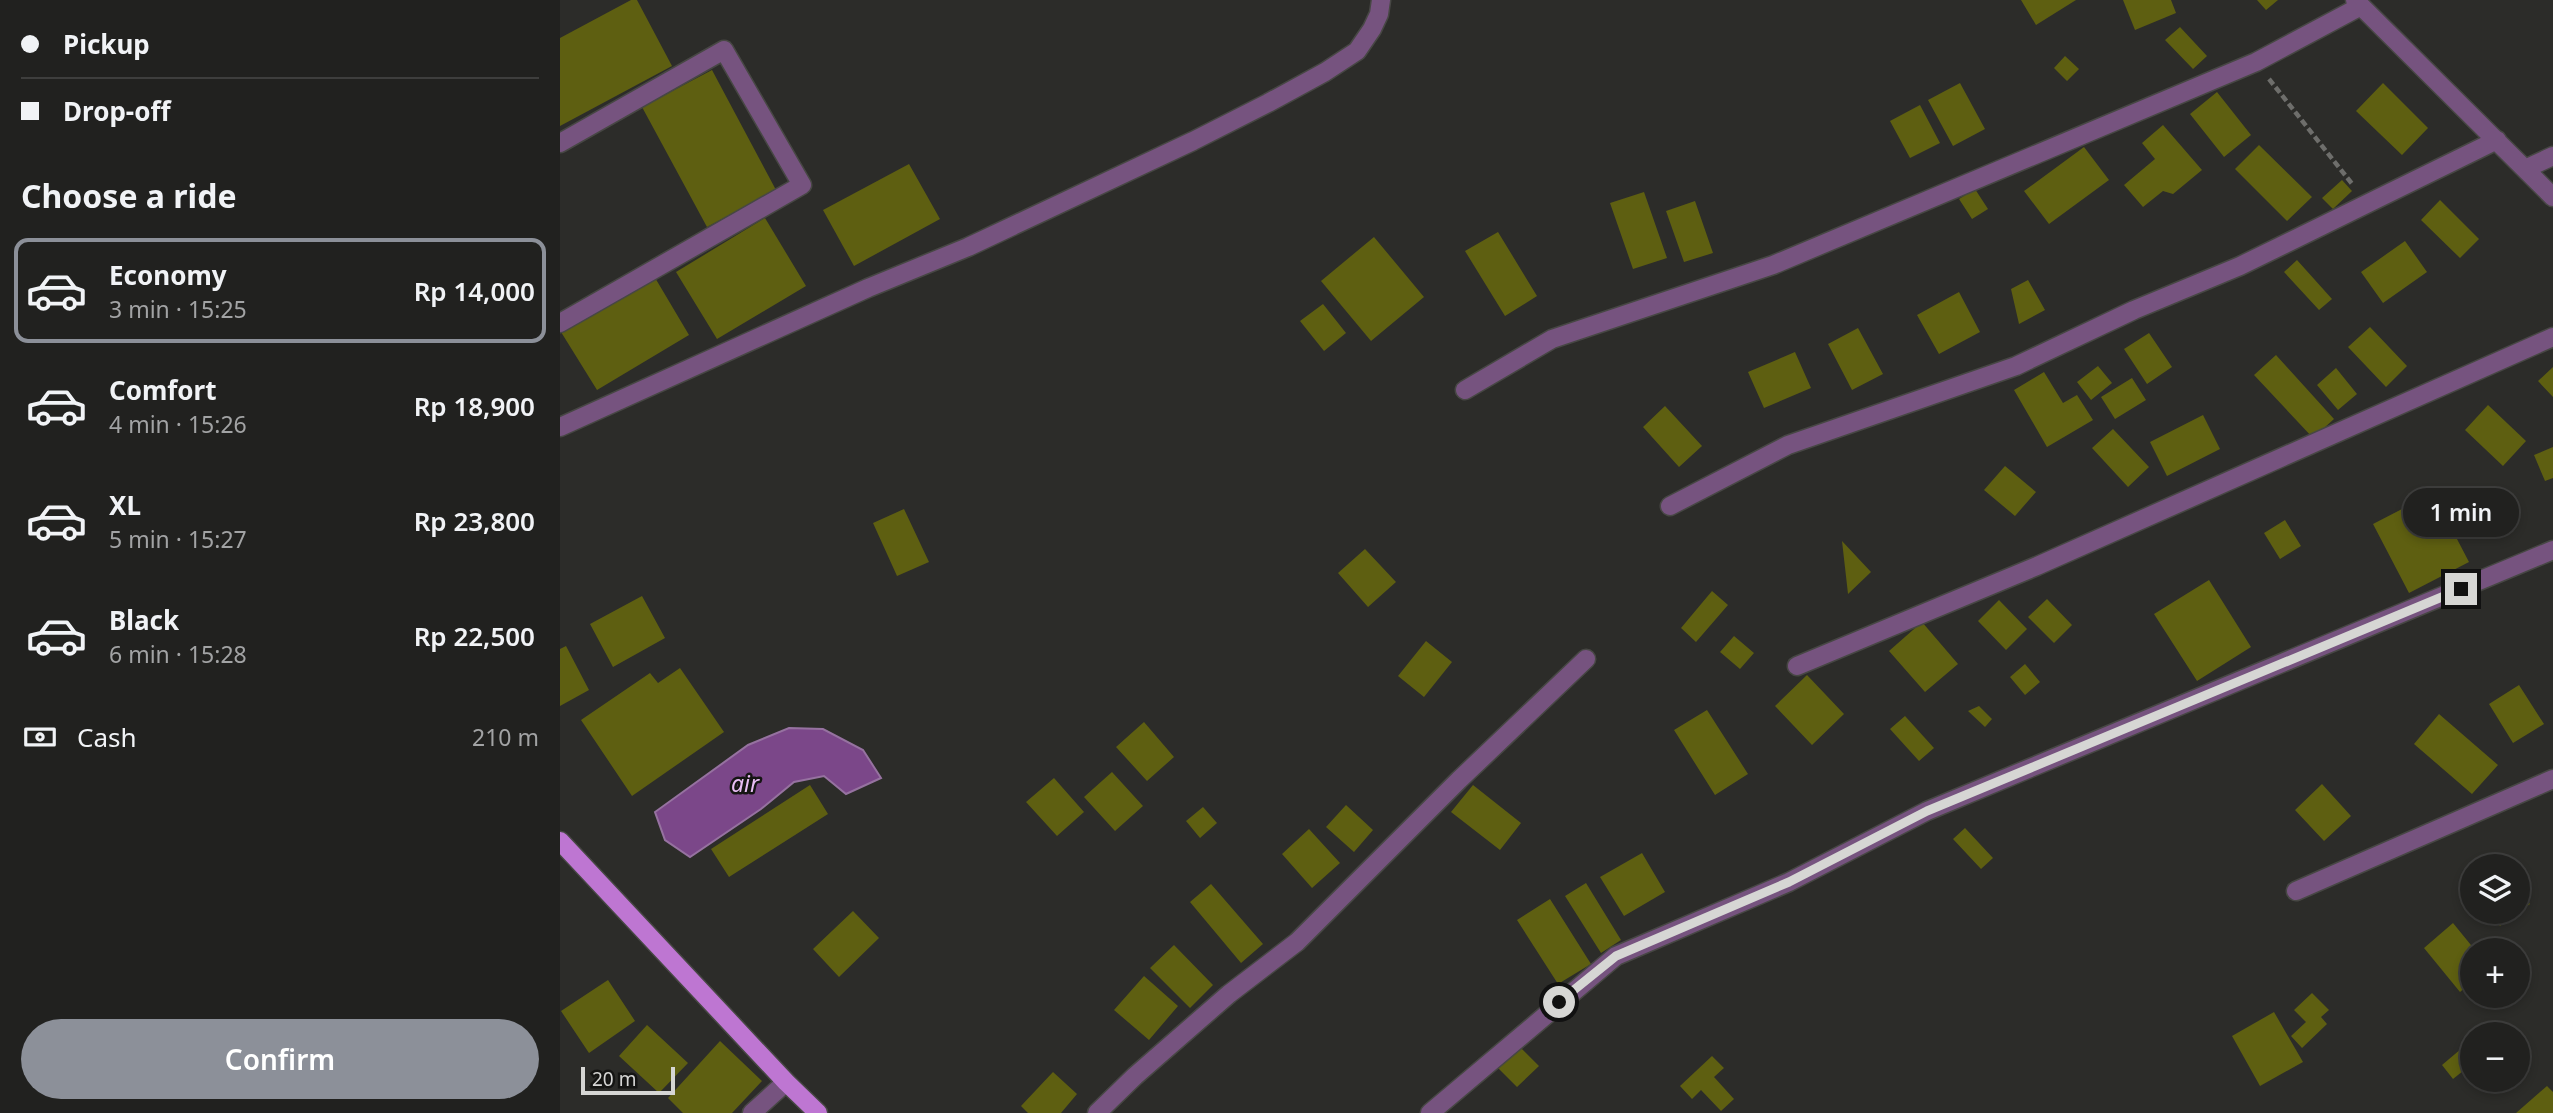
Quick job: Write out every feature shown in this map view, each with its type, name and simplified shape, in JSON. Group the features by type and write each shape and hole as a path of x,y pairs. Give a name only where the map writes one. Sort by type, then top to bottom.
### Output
{"main road":[{"path":"560,841 818,1113"}],"street":[{"path":"560,427 857,293 968,247 1268,103 1357,51 1372,29 1379,14 1381,0"},
{"path":"1465,390 1552,338 1773,265 2256,62 2358,3 2553,197"},
{"path":"560,143 724,50 802,185 560,323"},
{"path":"1670,506 1788,445 2016,366 2134,310 2240,266 2319,229 2367,202 2497,140"},
{"path":"2525,170 2553,156"},
{"path":"1797,666 2037,566 2553,337"},
{"path":"1430,1113 1616,956 1789,882 1927,811 2553,550"},
{"path":"1097,1113 1219,1003 1297,942 1459,780 1586,659"},
{"path":"2295,891 2553,779"},
{"path":"752,1113 786,1082"}],"path":[{"path":"2256,62 2367,202"}],"water":[{"name":"air","path":"789,728 823,729 863,750 881,778 846,794 824,776 794,782 761,809 690,857 665,840 655,812 748,745"}],"building":[{"path":"631,0 637,0 672,66 560,126 560,38"},
{"path":"2021,0 2076,0 2036,25"},
{"path":"2123,0 2171,0 2176,13 2135,30"},
{"path":"2257,0 2278,0 2266,10"},
{"path":"2180,27 2207,56 2193,69 2165,40"},
{"path":"2065,56 2079,69 2067,81 2054,68"},
{"path":"712,70 776,190 707,227 642,107"},
{"path":"1960,83 1985,129 1953,146 1928,100"},
{"path":"2383,83 2428,128 2402,155 2356,111"},
{"path":"2217,92 2251,135 2224,157 2190,114"},
{"path":"1920,105 1940,143 1910,158 1890,121"},
{"path":"2163,125 2202,170 2173,194 2163,191 2143,207 2124,185 2155,159 2142,143"},
{"path":"2259,145 2312,197 2287,221 2235,169"},
{"path":"2084,147 2109,180 2049,224 2024,191"},
{"path":"909,164 940,219 854,266 823,210"},
{"path":"2342,180 2352,191 2333,209 2322,198"},
{"path":"1975,189 1988,209 1972,219 1959,199"},
{"path":"1644,192 1667,258 1633,269 1610,203"},
{"path":"2440,200 2479,239 2460,258 2421,220"},
{"path":"1695,201 1713,253 1684,262 1666,211"},
{"path":"765,218 806,286 717,339 676,272"},
{"path":"1498,232 1537,296 1505,316 1465,251"},
{"path":"1374,237 1424,297 1371,341 1321,281"},
{"path":"2405,241 2427,272 2383,303 2361,272"},
{"path":"2297,260 2332,299 2319,310 2284,272"},
{"path":"654,276 689,335 597,390 561,332"},
{"path":"2028,280 2045,310 2019,324 2011,289"},
{"path":"1959,292 1980,332 1939,354 1917,315"},
{"path":"1323,304 1346,333 1324,351 1300,321"},
{"path":"2370,327 2407,366 2386,387 2348,347"},
{"path":"1858,328 1883,374 1852,390 1828,344"},
{"path":"2149,333 2172,367 2147,384 2124,349"},
{"path":"1795,352 1811,388 1764,408 1748,372"},
{"path":"2276,355 2334,419 2313,438 2254,375"},
{"path":"2098,366 2112,383 2091,400 2077,382"},
{"path":"2553,367 2553,397 2538,381"},
{"path":"2336,368 2357,394 2338,410 2317,385"},
{"path":"2044,372 2063,403 2077,395 2093,420 2047,447 2014,390"},
{"path":"2132,378 2146,400 2115,419 2101,397"},
{"path":"2488,405 2526,441 2503,466 2465,430"},
{"path":"1665,406 1702,446 1679,467 1643,427"},
{"path":"2203,415 2220,449 2167,476 2150,442"},
{"path":"2113,429 2149,467 2128,487 2092,448"},
{"path":"2553,447 2553,478 2545,481 2534,455"},
{"path":"2005,466 2036,492 2015,516 1984,490"},
{"path":"2490,488 2518,514 2497,537 2469,512"},
{"path":"2433,493 2469,562 2409,593 2373,524"},
{"path":"904,509 929,562 897,576 873,523"},
{"path":"2285,520 2301,546 2280,559 2264,533"},
{"path":"1842,541 1871,572 1848,594"},
{"path":"1365,549 1396,582 1368,607 1338,573"},
{"path":"2209,580 2251,647 2197,681 2154,614"},
{"path":"1712,591 1728,605 1696,642 1681,628"},
{"path":"642,596 665,638 613,667 590,624"},
{"path":"2047,599 2072,625 2054,643 2028,617"},
{"path":"1999,600 2027,629 2006,650 1978,621"},
{"path":"1922,622 1958,664 1925,692 1889,651"},
{"path":"1734,636 1754,653 1740,669 1720,652"},
{"path":"1426,641 1452,662 1424,697 1398,676"},
{"path":"566,646 589,690 560,706 560,649"},
{"path":"2025,664 2040,682 2025,695 2010,677"},
{"path":"680,668 724,732 632,796 581,720 650,673 658,683"},
{"path":"1807,675 1844,714 1812,745 1775,706"},
{"path":"2519,685 2544,724 2513,743 2489,704"},
{"path":"1979,706 1992,719 1985,727 1968,711"},
{"path":"1707,710 1748,774 1715,795 1674,730"},
{"path":"2439,714 2498,765 2472,794 2414,744"},
{"path":"1905,716 1934,748 1919,761 1890,729"},
{"path":"1144,722 1174,757 1147,781 1116,747"},
{"path":"1112,772 1143,806 1115,831 1084,797"},
{"path":"1054,778 1084,812 1057,836 1026,802"},
{"path":"2322,784 2351,816 2324,841 2295,810"},
{"path":"810,785 828,814 729,877 711,849"},
{"path":"1473,785 1521,823 1500,850 1451,812"},
{"path":"1346,805 1373,830 1354,852 1326,827"},
{"path":"1203,807 1217,823 1200,838 1186,821"},
{"path":"1965,828 1993,858 1981,869 1953,839"},
{"path":"1309,829 1340,863 1312,888 1282,854"},
{"path":"1642,853 1665,892 1624,916 1600,877"},
{"path":"1586,883 1621,940 1601,953 1565,896"},
{"path":"1211,884 1263,944 1241,963 1190,902"},
{"path":"1550,899 1591,964 1558,984 1517,920"},
{"path":"853,911 879,938 839,977 813,949"},
{"path":"2453,923 2465,938 2460,938 2460,992 2424,948"},
{"path":"1174,945 1213,985 1190,1008 1150,968"},
{"path":"1144,976 1178,1006 1149,1040 1114,1010"},
{"path":"608,980 635,1021 589,1053 561,1011"},
{"path":"2312,993 2329,1010 2321,1017 2327,1024 2302,1048 2291,1036 2306,1022 2294,1010"},
{"path":"2274,1012 2303,1062 2260,1086 2232,1036"},
{"path":"647,1025 688,1063 659,1093 619,1056"},
{"path":"720,1041 762,1081 732,1113 683,1113 668,1098"},
{"path":"1517,1044 1539,1066 1517,1087 1495,1065"},
{"path":"2460,1050 2460,1073 2453,1079 2442,1065"},
{"path":"1712,1056 1724,1068 1714,1077 1734,1099 1721,1111 1701,1090 1692,1099 1680,1086"},
{"path":"1053,1072 1077,1094 1061,1113 1028,1113 1021,1106"},
{"path":"2547,1086 2553,1092 2553,1113 2516,1113"}],"route":[{"path":"1559,1002 1616,956 1789,882 1927,811 2461,589"}]}
